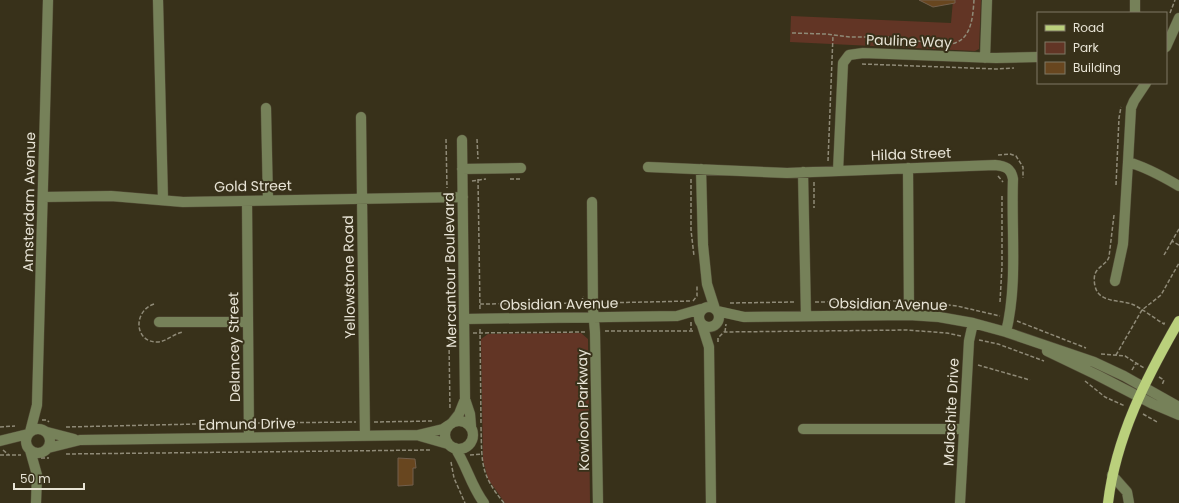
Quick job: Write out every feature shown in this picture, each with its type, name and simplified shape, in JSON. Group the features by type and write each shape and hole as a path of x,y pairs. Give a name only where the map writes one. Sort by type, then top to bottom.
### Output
{"main road":[{"path":"1108,503 1112,475 1138,397 1151,372 1174,336 1179,322"}],"street":[{"name":"Amsterdam Avenue","path":"29,433 37,405 48,0"},
{"path":"158,0 163,200"},
{"path":"985,58 987,0"},
{"path":"1135,0 1135,12"},
{"path":"1167,45 1179,18"},
{"name":"Pauline Way","path":"838,166 843,63 849,55 863,52 985,58 1037,56"},
{"path":"1115,281 1123,244 1131,108 1134,100 1145,84"},
{"path":"266,108 268,200"},
{"name":"Yellowstone Road","path":"361,117 365,436"},
{"name":"Mercantour Boulevard","path":"462,140 465,399 470,414 471,426"},
{"path":"1128,162 1152,171 1179,186"},
{"name":"Hilda Street","path":"648,167 701,174 779,173 807,179 838,166 908,168 1002,166 1010,170 1013,180 1012,262 1009,319 1006,332"},
{"path":"908,168 909,315"},
{"path":"462,169 522,174"},
{"path":"701,174 702,309 698,315 701,324 714,346"},
{"path":"806,316 807,179"},
{"name":"Gold Street","path":"43,197 111,196 184,202 463,197"},
{"name":"Delancey Street","path":"247,201 249,437"},
{"name":"Kowloon Parkway","path":"592,202 598,503"},
{"path":"702,283 719,319 715,325 714,346 711,503"},
{"path":"702,309 710,307 716,310"},
{"name":"Obsidian Avenue","path":"465,319 677,316 702,309"},
{"name":"Obsidian Avenue","path":"716,310 744,317"},
{"name":"Obsidian Avenue","path":"715,325 744,317 909,315 939,317 973,323 1006,332 1094,362 1124,376 1179,407"},
{"name":"Obsidian Avenue","path":"677,316 701,324"},
{"path":"159,322 248,322"},
{"name":"Malachite Drive","path":"960,503 970,338 973,323"},
{"path":"701,324 708,327 715,325"},
{"name":"Obsidian Avenue","path":"1028,340 1047,351 1097,374 1138,397 1179,415"},
{"name":"Mercantour Boulevard","path":"450,420 459,414 465,399"},
{"name":"Amsterdam Avenue","path":"37,405 46,432"},
{"path":"450,420 445,436 451,450"},
{"path":"418,435 436,431 450,420 464,422 471,426 474,438 470,445 468,472"},
{"path":"0,441 29,433 32,430 39,428 46,432 50,438 50,442 37,475 36,503"},
{"path":"803,429 964,429"},
{"name":"Edmund Drive","path":"46,432 76,440"},
{"path":"29,433 26,440 37,475"},
{"path":"418,435 451,450 462,460 475,490 484,503"},
{"name":"Edmund Drive","path":"46,449 76,440 418,435"},
{"path":"0,441 38,453 46,449"},
{"path":"451,450 463,449 470,445"},
{"path":"1112,475 1127,492 1128,503"}],"path":[{"path":"792,33 850,37 888,37 947,45 957,42 968,32 973,15 974,0"},
{"path":"833,35 828,161 838,166"},
{"path":"857,63 997,69 1018,68"},
{"path":"446,139 450,420"},
{"path":"995,155 1010,154 1016,156 1023,167 1023,184"},
{"path":"508,179 522,174"},
{"path":"694,261 691,230 691,179 701,174"},
{"path":"997,175 1003,181 1003,188"},
{"path":"463,180 478,181 486,179"},
{"path":"1000,308 1002,266 1002,194"},
{"path":"1164,255 1179,229"},
{"path":"1172,241 1179,245"},
{"path":"1116,356 1142,310 1161,295 1179,263"},
{"path":"480,304 693,301 697,296 702,283"},
{"path":"581,317 581,303 583,296"},
{"path":"725,303 909,301 958,306 984,311 1020,321 1086,348"},
{"path":"714,346 718,338 724,332 907,330 947,333 998,344 1045,361"},
{"path":"449,333 693,331"},
{"path":"1100,354 1125,356 1164,380"},
{"path":"978,365 1030,380"},
{"path":"1083,380 1105,397 1157,422"},
{"path":"66,426 436,421"},
{"path":"0,427 13,426"},
{"path":"0,449 9,455 0,455"},
{"path":"59,454 436,450"},
{"path":"451,450 454,478 459,494 465,503"}],"green space":[{"path":"953,0 981,0 979,49 975,51 790,42 791,16 951,23"},
{"path":"581,333 588,339 590,503 505,503 488,479 483,460 481,339 488,334"}],"building":[{"path":"919,0 955,0 955,3 933,7"},
{"path":"398,458 415,459 416,468 413,468 413,485 398,486"}]}
